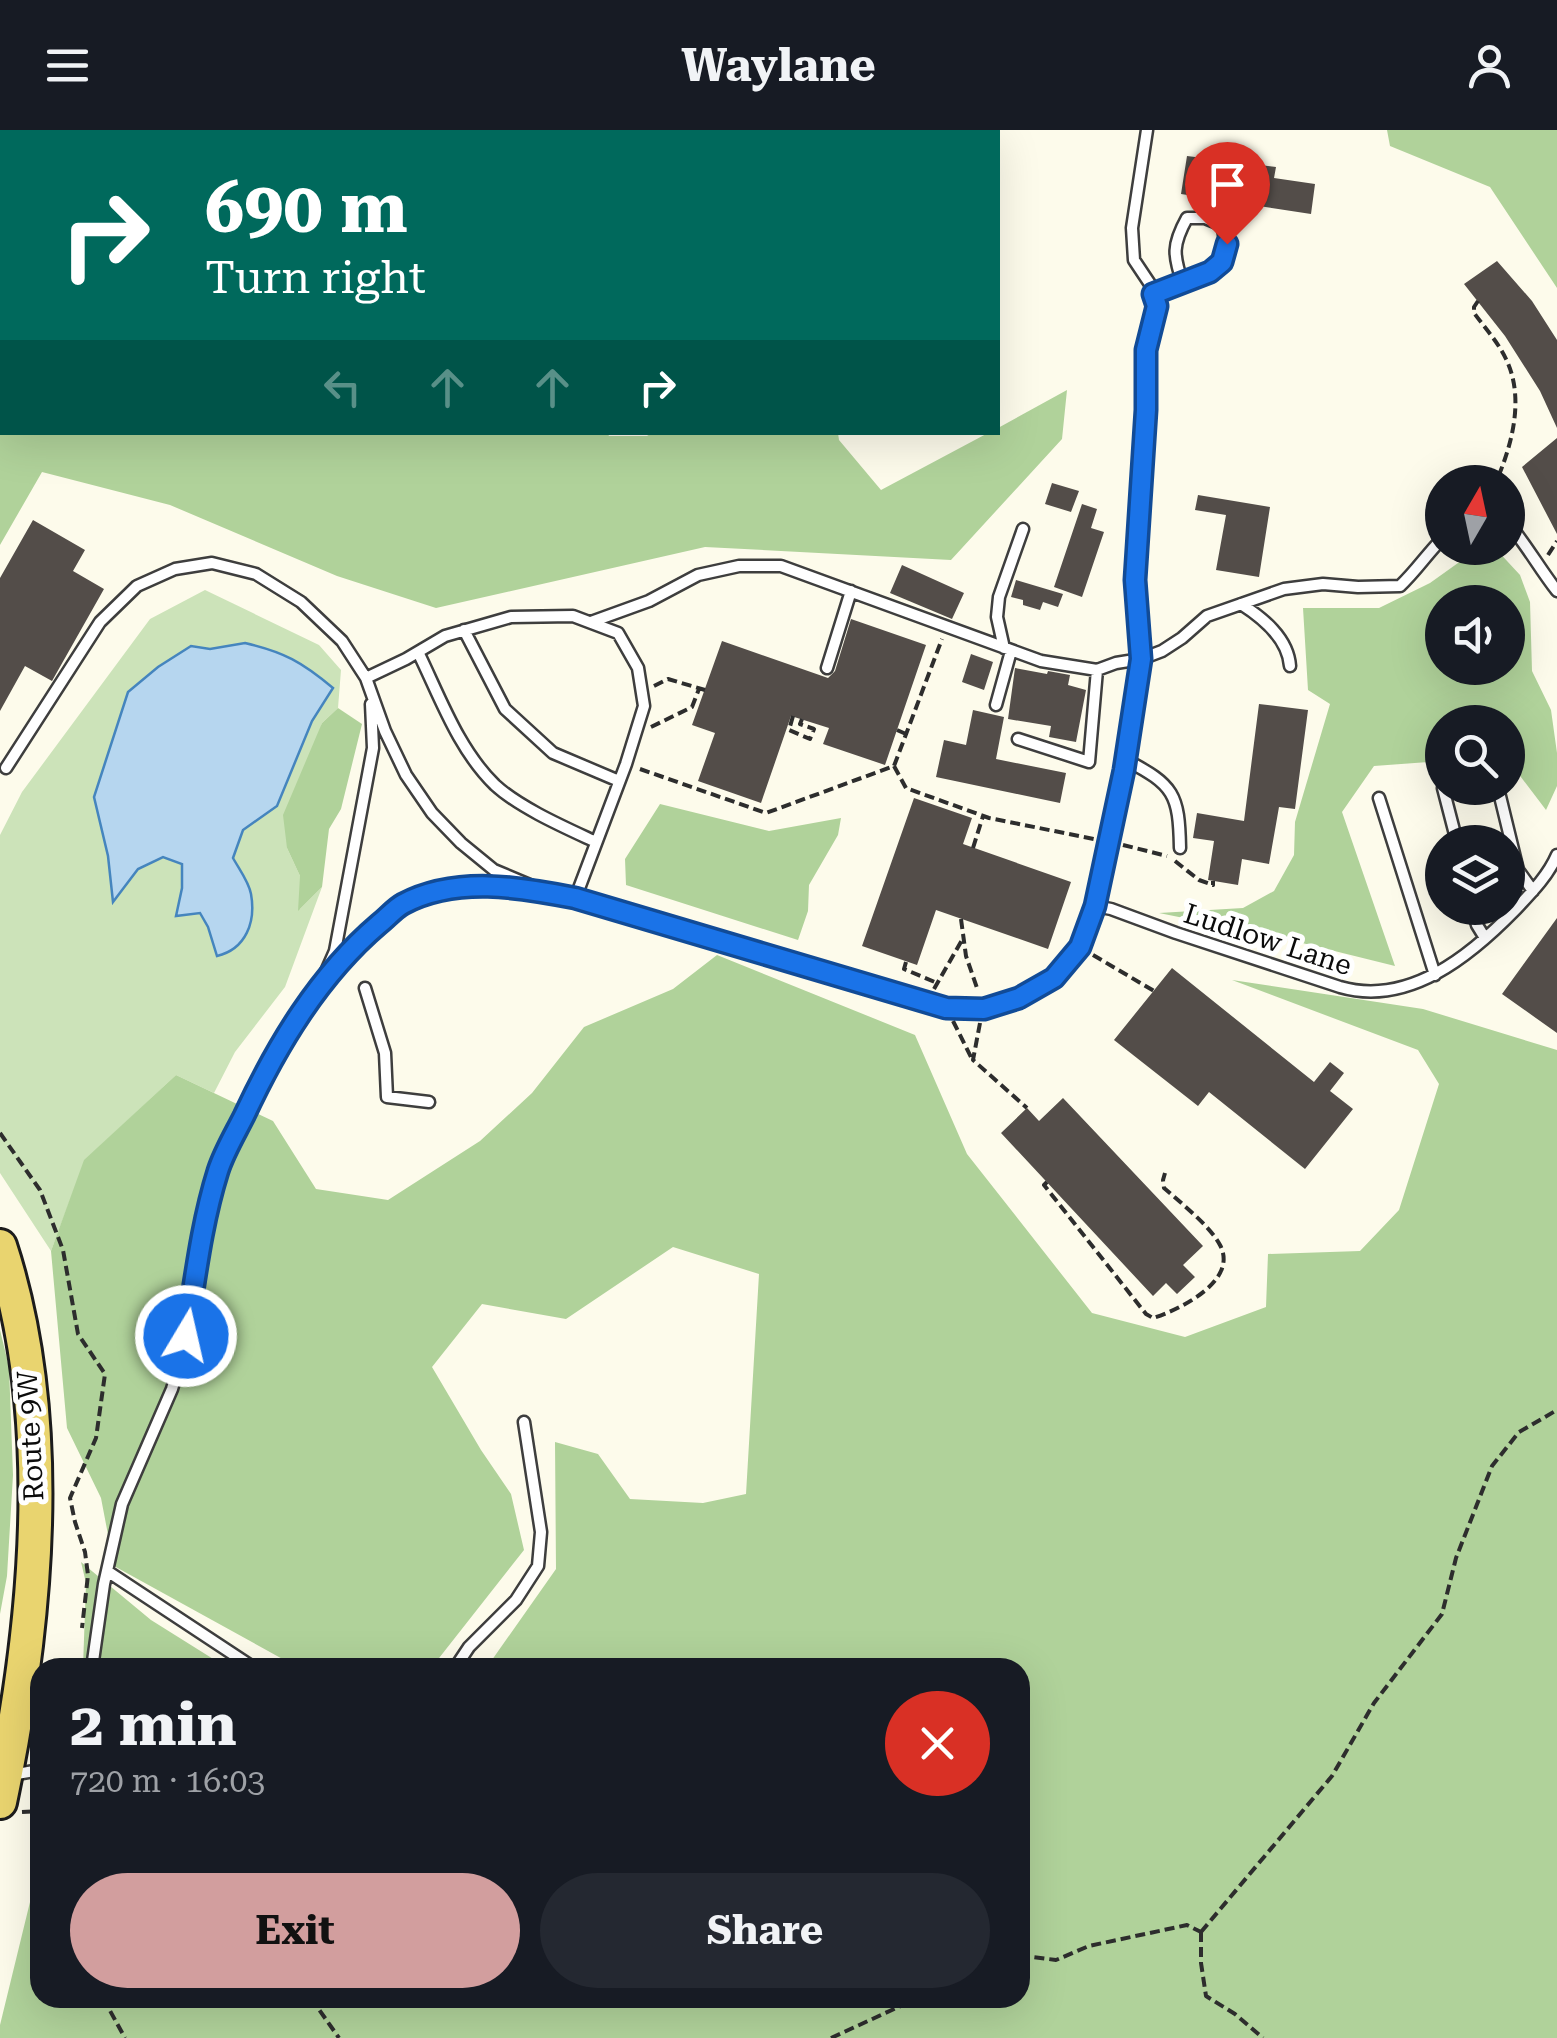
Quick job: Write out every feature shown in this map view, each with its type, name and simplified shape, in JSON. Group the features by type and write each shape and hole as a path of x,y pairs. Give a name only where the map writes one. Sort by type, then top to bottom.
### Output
{"main road":[{"name":"Route 9W","path":"0,1246 19,1318 30,1396 34,1489 33,1570 9,1796"}],"lane":[{"path":"6,768 100,622 137,586 176,568 212,563 256,574 301,602 342,641 366,678 406,775 432,813 494,870 531,886 946,1008 984,1009 1019,998 1054,978 1080,947 1095,906 1126,760 1141,659 1135,580 1146,350 1157,306 1150,284 1134,260 1132,228 1147,130"},
{"path":"1153,294 1183,284 1210,272 1222,262 1227,244 1222,225 1206,218 1188,218 1174,247 1183,284"},
{"path":"996,705 1008,650 997,618 999,597 1023,528"},
{"path":"1525,543 1557,590"},
{"path":"590,622 649,601 698,575 740,566 781,566 1041,661 1098,670 1162,651 1207,616 1284,590 1323,584 1400,586 1425,558"},
{"path":"827,668 851,591"},
{"path":"1241,604 1264,620 1285,645 1290,666"},
{"path":"366,678 445,636 511,617 573,616 618,634 638,668 644,706 575,898"},
{"path":"464,630 506,709 553,753 620,781"},
{"path":"418,652 462,744 496,786 548,820 596,842"},
{"path":"1018,739 1089,762 1098,670"},
{"path":"318,990 334,951 373,748 366,678"},
{"path":"1126,760 1153,774 1168,788 1178,806 1180,848"},
{"path":"1380,798 1436,974"},
{"path":"1502,805 1518,870 1533,891"},
{"name":"Ludlow Lane","path":"1095,906 1354,991 1371,992 1436,974 1457,962 1533,891 1557,855"},
{"path":"94,1658 122,1504 172,1390 186,1336 204,1223 219,1168 288,1031 353,946 402,905 446,890 484,886 575,898"},
{"path":"1476,925 1486,938"},
{"path":"365,988 385,1054 387,1097 429,1102"},
{"path":"461,1658 516,1600 538,1566 541,1532 524,1422"},
{"path":"107,1571 239,1658"},
{"path":"9,1796 30,1778"}],"path":[{"path":"1478,301 1474,313 1504,355 1512,375 1512,439 1502,465"},
{"path":"1546,559 1557,541"},
{"path":"947,628 894,766 906,788 983,816 1169,856 1199,880 1213,885 1213,881"},
{"path":"642,732 692,708 700,688"},
{"path":"793,716 788,730 810,739 814,729 800,724 802,719"},
{"path":"897,730 906,734"},
{"path":"626,764 766,813 894,766"},
{"path":"973,848 983,816"},
{"path":"961,918 966,956 976,988"},
{"path":"906,962 904,968 936,986 964,936"},
{"path":"1080,947 1154,991"},
{"path":"946,1008 972,1060 1027,1108"},
{"path":"972,1060 984,1009"},
{"path":"0,1133 40,1190 63,1250 78,1334 105,1374 96,1438 70,1498 88,1575 82,1633"},
{"path":"1047,1182 1044,1185 1153,1318 1204,1292 1224,1268 1220,1245 1164,1188 1166,1174"},
{"path":"1263,2038 1206,1996 1200,1963 1201,1932 1332,1776 1374,1703 1442,1614 1456,1558 1492,1466 1519,1432 1557,1410"},
{"path":"1030,1959 1056,1960 1088,1946 1187,1925 1201,1932"},
{"path":"108,2008 125,2038"},
{"path":"318,2008 340,2038"},
{"path":"831,2038 896,2008"}],"green space":[{"path":"1387,130 1557,130 1557,288 1490,187 1390,146"},
{"path":"1067,390 1062,439 951,560 705,547 436,608 337,576 170,505 42,472 0,545 0,435 838,435 881,490 984,435 1000,435 1000,427"},
{"path":"1455,565 1511,565 1524,585 1426,585"},
{"path":"1425,585 1425,685 1525,685 1525,588 1530,602 1532,671 1551,710 1557,753 1557,786 1546,810 1525,782 1525,705 1425,705 1425,762 1374,766 1342,812 1395,966 1159,913 1243,908 1274,891 1294,855 1295,822 1330,704 1308,690 1303,608 1379,608"},
{"path":"205,590 319,645 341,670 338,708 322,723 287,848 300,876 300,909 322,887 285,987 235,1052 214,1093 176,1075 85,1160 51,1251 0,1173 0,835 22,792 150,619","holes":["245,643 281,654 332,689 312,721 277,806 243,830 233,858 251,891 217,956 208,927 182,888 182,864 163,857 138,869 113,901 108,856 94,797 128,691 191,646 210,649"]},
{"path":"338,708 362,724 341,809 329,829 322,887 298,911 300,876 287,848 283,815 322,723"},
{"path":"660,804 769,831 841,818 838,835 809,885 808,911 798,940 626,885 625,859"},
{"path":"717,955 915,1035 967,1154 1092,1313 1185,1337 1266,1307 1268,1254 1360,1251 1399,1210 1439,1084 1418,1050 1232,980 1423,1009 1557,1050 1557,2038 0,2038 30,1902 30,2008 1030,2008 1030,1658 493,1658 556,1569 555,1442 598,1454 630,1499 703,1503 746,1494 759,1274 673,1247 566,1319 482,1304 432,1367 511,1494 524,1550 439,1658 281,1658 114,1566 101,1498 67,1428 51,1251 84,1160 176,1075 273,1121 316,1189 388,1200 480,1141 532,1093 584,1027 673,989"},
{"path":"0,1330 9,1367 13,1475 7,1576 0,1614"},
{"path":"81,1562 151,1620 212,1658 83,1658 86,1583"}],"water":[{"path":"245,643 292,659 333,688 312,721 277,806 243,830 233,858 250,889 252,915 242,941 217,956 200,913 176,916 182,864 163,857 138,869 113,902 108,856 94,797 128,692 191,646 210,649"}],"building":[{"path":"1187,156 1276,167 1274,178 1315,184 1311,214 1181,194"},
{"path":"1497,261 1532,301 1557,340 1557,428 1540,391 1505,336 1464,284"},
{"path":"1557,438 1557,534 1525,473 1524,465"},
{"path":"1052,483 1079,491 1071,512 1045,504"},
{"path":"1198,495 1270,507 1259,577 1216,570 1226,515 1195,510"},
{"path":"1082,504 1097,509 1091,528 1104,532 1082,597 1054,587"},
{"path":"33,520 85,550 73,571 104,589 52,681 25,666 0,711 0,578"},
{"path":"902,565 964,593 952,619 890,593"},
{"path":"1016,580 1063,594 1058,607 1043,602 1040,610 1023,605 1023,600 1011,597"},
{"path":"851,619 926,645 885,765 823,744 829,728 791,716 761,803 698,781 715,733 692,725 722,641 828,678 835,671"},
{"path":"971,654 993,662 984,690 962,682"},
{"path":"1015,668 1070,675 1068,685 1086,690 1076,742 1049,737 1051,726 1008,719"},
{"path":"1259,704 1308,710 1295,809 1279,807 1269,864 1242,859 1238,885 1208,880 1214,841 1193,838 1197,813 1244,821"},
{"path":"973,710 1004,717 996,759 1066,773 1060,803 936,777 944,740 966,745"},
{"path":"914,798 972,818 963,844 1071,882 1048,949 936,910 917,965 862,946"},
{"path":"1557,918 1557,1033 1502,994"},
{"path":"1172,968 1314,1082 1330,1062 1344,1073 1330,1091 1353,1109 1305,1169 1209,1092 1198,1106 1114,1040"},
{"path":"1063,1098 1203,1246 1183,1265 1195,1277 1177,1294 1166,1283 1153,1296 1001,1133 1027,1108 1039,1121"}],"route":[{"path":"186,1336 204,1223 219,1168 264,1074 288,1031 353,946 402,905 446,890 484,886 575,898 946,1008 984,1009 1019,998 1054,978 1080,947 1095,906 1124,770 1141,659 1135,580 1146,350 1157,306 1153,294 1210,272 1222,262 1227,244"}]}
